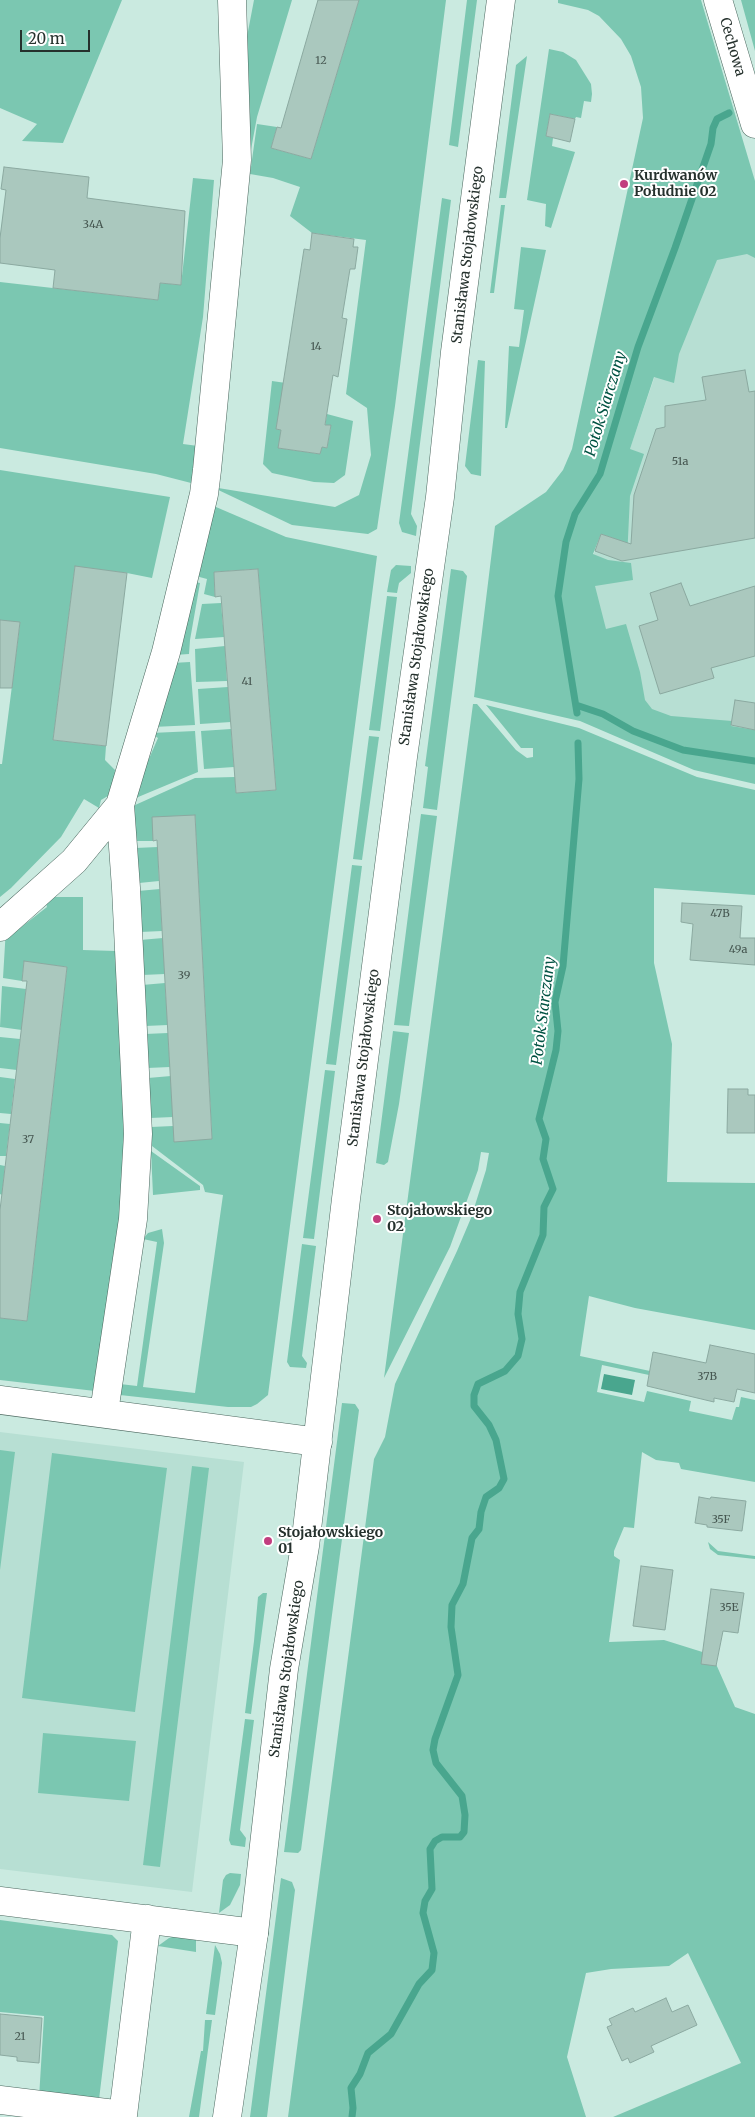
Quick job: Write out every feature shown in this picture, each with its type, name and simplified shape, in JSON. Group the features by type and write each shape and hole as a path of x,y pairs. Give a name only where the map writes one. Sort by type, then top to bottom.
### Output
{"street":[{"path":"104,1412 133,1219 138,1134 120,805 166,652 204,494 237,160 232,0"},
{"name":"Stanisława Stojałowskiego","path":"227,2117 254,1934 279,1713 303,1562 347,1189 402,757 434,543 455,352 501,0"},
{"name":"Cechowa","path":"718,0 755,124"},
{"path":"0,927 74,861 120,805"},
{"path":"0,1400 104,1412 318,1442"},
{"path":"0,1902 147,1919 254,1934"},
{"path":"0,2100 123,2115 147,1919"}],"shaded area":[{"path":"0,0 122,0 63,143 22,141 37,124 0,108"},
{"path":"254,0 292,0 257,117 250,155 246,42"},
{"path":"359,0 446,0 395,406 377,529 368,534 292,525 212,487 335,507 359,495 371,455 367,408 346,394 366,240 312,233 290,216 300,187 273,178 250,174 257,124 277,127 271,148 311,159"},
{"path":"467,0 477,0 458,147 449,145"},
{"path":"558,0 701,0 755,181 755,258 747,254 717,260 679,354 674,383 654,377 630,449 644,454 630,496 627,559 613,538 601,534 593,554 608,560 631,563 633,580 595,586 606,629 626,624 640,672 645,700 652,709 671,716 732,721 731,726 755,730 755,784 694,770 580,721 474,697 495,526 546,492 563,470 572,449 643,118 641,87 631,56 621,39 599,16 588,10 558,3"},
{"path":"741,0 755,0 755,51"},
{"path":"549,49 563,52 576,60 591,84 592,94 591,102 584,101 581,118 576,117 575,119 550,114 546,136 553,138 552,146 575,152 551,228 545,226 546,204 527,200"},
{"path":"527,56 506,198 499,198 516,65"},
{"path":"193,178 214,180 203,317 183,444 198,446 195,484 156,474 0,448 0,282 158,300 160,283 181,285"},
{"path":"719,189 755,200 755,737 621,711 586,577"},
{"path":"442,198 451,200 411,514 417,526 416,536 402,532 399,523"},
{"path":"501,205 505,205 494,293 490,293"},
{"path":"521,247 546,250 507,428 505,428 509,346 519,347 524,310 514,309"},
{"path":"478,360 485,361 481,476 471,474 465,466"},
{"path":"272,381 286,383 276,429 281,430 279,448 320,454 322,446 327,448 331,426 325,426 327,414 353,421 345,475 334,483 314,482 272,473 263,464"},
{"path":"0,470 170,497 152,578 75,567 53,740 106,746 105,760 115,770 113,793 101,800 99,808 84,799 61,837 0,897 0,764 2,764 20,623 0,620"},
{"path":"209,504 286,537 377,556 268,1395 251,1407 228,1407 120,1395 120,1384 137,1386 157,1242 143,1239 148,1233 162,1229 164,1243 143,1387 195,1393 223,1195 205,1192 203,1185 152,1146 151,1127 173,1126 212,1138 195,816 153,841 136,841 133,806 195,778 235,777 236,793 276,790 258,569 214,572 215,597 204,594 207,579 192,575"},
{"path":"396,565 411,566 411,573 399,583 397,593 387,592 391,570"},
{"path":"451,569 463,571 467,576 437,810 423,808 428,767 425,766"},
{"path":"189,581 200,583 189,654 174,655"},
{"path":"387,596 397,597 380,731 369,730"},
{"path":"221,603 224,637 195,639 202,604"},
{"path":"225,646 227,681 196,682 195,649"},
{"path":"190,662 195,725 153,727 172,663"},
{"path":"228,687 231,722 200,724 198,689"},
{"path":"473,704 477,704 516,750 527,758 533,757 533,748 521,748 486,705 579,728 697,777 755,790 755,895 654,888 654,963 672,1044 667,1182 755,1183 755,1330 635,1308 589,1296 580,1356 650,1371 649,1375 602,1365 597,1392 644,1402 647,1391 691,1401 689,1411 732,1420 736,1407 739,1407 741,1397 755,1400 755,1482 681,1469 679,1463 656,1460 642,1452 634,1528 624,1527 614,1551 614,1556 620,1560 609,1642 664,1640 712,1655 735,1707 755,1714 755,2117 613,2117 741,2063 688,1953 669,1966 611,1969 586,1973 567,2057 586,2117 288,2117 374,1459 385,1437 395,1384 471,1218 486,1170 489,1153 481,1152 478,1170 450,1247 384,1378"},
{"path":"231,729 234,767 204,769 201,731"},
{"path":"195,731 198,772 131,800 158,738 151,733"},
{"path":"369,736 379,737 362,860 353,859"},
{"path":"421,814 437,816 409,1026 394,1025"},
{"path":"158,847 159,881 139,883 135,848"},
{"path":"352,865 362,866 336,1065 326,1064"},
{"path":"160,889 162,931 140,932 138,891"},
{"path":"47,897 83,897 83,950 116,951 124,1101 123,1208 95,1391 0,1380 0,1318 27,1321 67,967 24,962 22,981 3,978 6,928 15,932 47,907 45,899"},
{"path":"163,938 165,974 142,975 140,940"},
{"path":"165,983 168,1025 145,1026 142,985"},
{"path":"2,986 26,989 22,1030 0,1027"},
{"path":"393,1031 409,1033 399,1104 388,1162 384,1165 376,1163"},
{"path":"168,1033 170,1067 147,1068 145,1034"},
{"path":"0,1037 20,1039 17,1070 0,1068"},
{"path":"325,1070 335,1071 314,1239 303,1238"},
{"path":"171,1076 173,1117 150,1118 148,1078"},
{"path":"0,1077 15,1079 11,1114 0,1113"},
{"path":"0,1123 10,1124 6,1156 0,1156"},
{"path":"151,1151 200,1186 200,1190 153,1195"},
{"path":"0,1165 5,1166 2,1195 0,1194"},
{"path":"302,1244 316,1246 302,1356 307,1363 306,1368 290,1367 287,1362"},
{"path":"604,1374 635,1380 632,1395 601,1389"},
{"path":"342,1403 355,1404 359,1410 301,1850 298,1853 284,1852"},
{"path":"0,1432 244,1462 192,1892 0,1869"},
{"path":"0,1450 15,1452 0,1570"},
{"path":"52,1453 167,1468 135,1712 22,1698"},
{"path":"192,1466 209,1468 160,1867 143,1865"},
{"path":"708,1542 718,1551 755,1556 755,1559 718,1555 710,1549"},
{"path":"263,1593 267,1593 251,1714 245,1713 258,1597"},
{"path":"245,1719 254,1720 240,1830 246,1838 245,1847 231,1845 229,1840"},
{"path":"43,1733 136,1741 129,1801 38,1793"},
{"path":"230,1873 241,1874 240,1885 230,1905 219,1913 223,1880"},
{"path":"281,1878 292,1882 295,1890 267,2117 250,2117"},
{"path":"0,1920 112,1935 118,1941 98,2108 39,2098 44,2016 0,2012"},
{"path":"180,1935 196,1939 196,1952 158,1946 169,1938"},
{"path":"215,1945 222,1963 215,2015 206,2014"},
{"path":"205,2020 212,2020 199,2117 189,2117 201,2051 203,2051"}],"building":[{"path":"318,0 359,0 311,159 271,148 277,127 281,128"},
{"path":"550,114 575,119 570,142 546,136"},
{"path":"4,167 89,177 87,198 185,211 181,285 160,283 158,300 53,288 55,270 0,263 0,238 6,190 1,189"},
{"path":"312,233 354,239 353,247 358,247 355,269 350,269 342,318 347,319 338,377 333,375 325,425 331,425 327,448 322,447 320,454 278,448 281,430 276,429 304,249 310,250"},
{"path":"745,370 749,392 755,391 755,538 622,561 595,551 601,534 631,544 634,495 656,429 665,427 665,406 706,400 702,377"},
{"path":"75,566 127,573 106,746 53,740"},
{"path":"258,569 276,790 236,793 221,596 215,597 214,572"},
{"path":"681,583 690,606 755,586 755,656 711,668 714,678 660,694 639,626 658,620 650,593"},
{"path":"0,620 20,622 12,688 0,688"},
{"path":"735,700 755,703 755,730 731,725"},
{"path":"195,815 212,1139 174,1142 157,840 153,841 152,817"},
{"path":"682,903 742,906 740,938 755,938 755,965 690,960 693,924 681,922"},
{"path":"24,961 67,967 27,1321 0,1318 0,1210 27,981 22,981"},
{"path":"728,1089 748,1089 748,1095 755,1095 755,1133 727,1133"},
{"path":"710,1345 755,1354 755,1393 737,1389 734,1402 714,1398 714,1402 647,1386 653,1352 706,1363"},
{"path":"699,1497 746,1501 742,1531 707,1527 707,1525 695,1523"},
{"path":"641,1566 673,1570 665,1630 633,1626"},
{"path":"711,1589 744,1593 738,1633 723,1631 716,1666 701,1664"},
{"path":"666,1998 672,2012 688,2005 697,2025 651,2046 654,2052 630,2063 628,2058 622,2061 607,2027 612,2025 609,2019 633,2008 635,2012"},
{"path":"0,2014 42,2018 39,2063 17,2061 17,2057 0,2055"}],"waterway":[{"name":"Potok Siarczany","path":"577,713 558,596 566,542 575,514 600,474 638,347 711,144 713,128 717,119 729,113"},
{"path":"576,705 603,714 633,731 683,750 755,761"},
{"name":"Potok Siarczany","path":"352,2117 351,2088 360,2074 368,2053 391,2034 419,1984 432,1970 434,1953 423,1913 425,1901 432,1889 430,1849 435,1841 442,1837 460,1837 464,1832 465,1815 462,1796 436,1763 433,1750 435,1739 458,1675 451,1627 452,1605 463,1584 472,1538 479,1529 481,1512 486,1497 499,1488 504,1479 496,1440 489,1425 474,1406 474,1395 478,1384 505,1371 518,1356 522,1339 518,1314 520,1292 543,1235 544,1207 553,1189 543,1159 546,1139 539,1119 556,1050 558,1031 555,1002 563,966 579,779 578,743"}],"place":[{"name":"Kurdwanów Południe 02","path":"624,184"},
{"name":"Stojałowskiego 02","path":"377,1219"},
{"name":"Stojałowskiego 01","path":"268,1541"}]}
